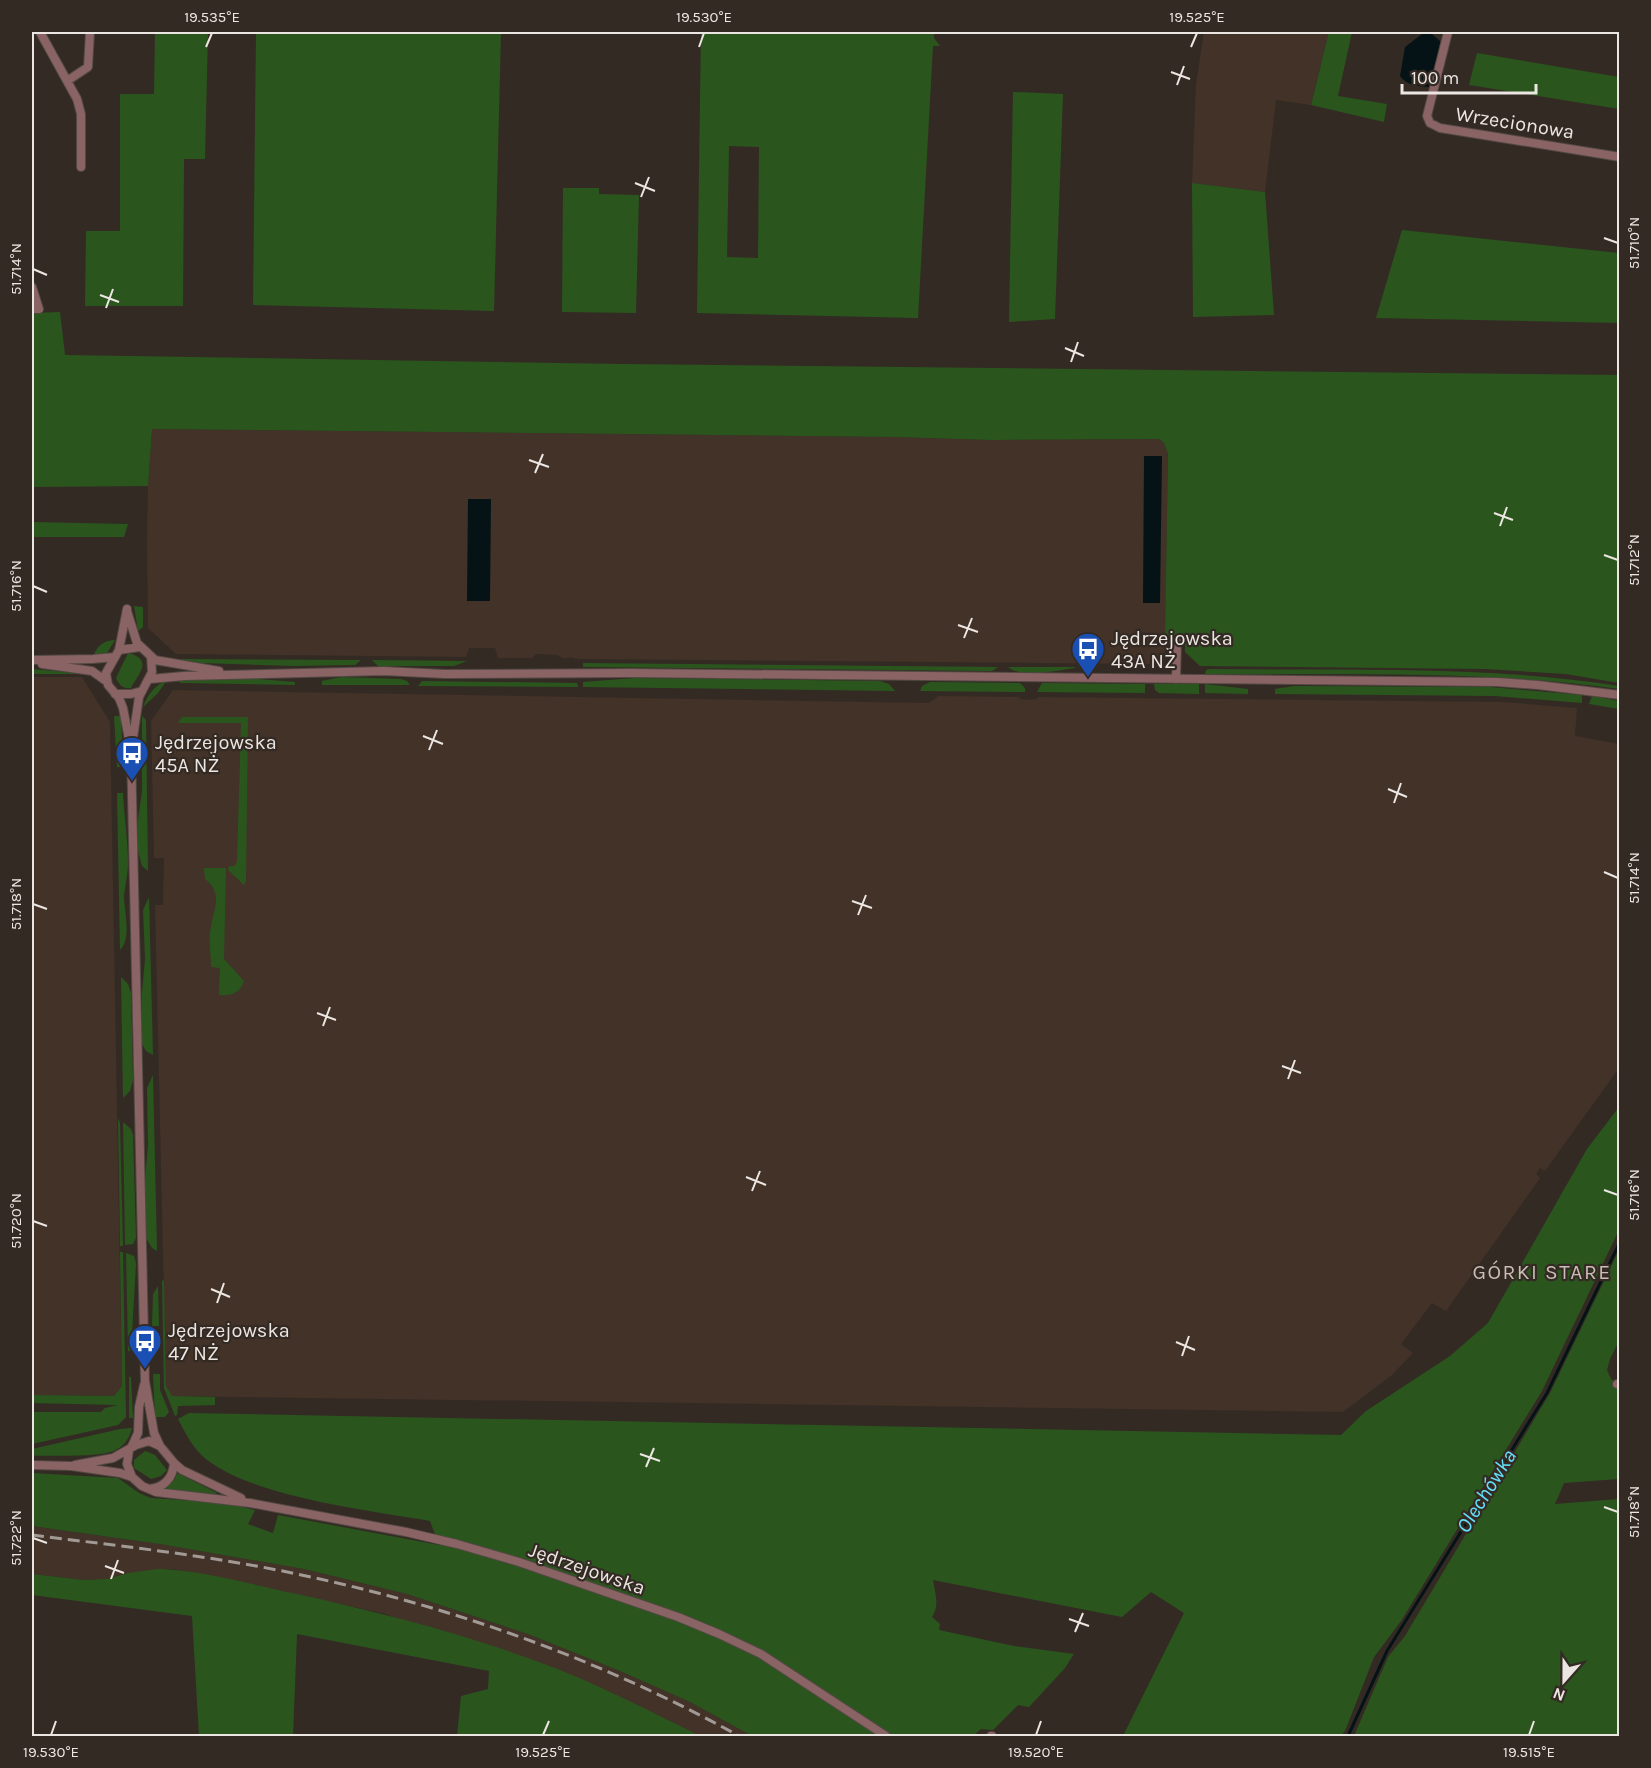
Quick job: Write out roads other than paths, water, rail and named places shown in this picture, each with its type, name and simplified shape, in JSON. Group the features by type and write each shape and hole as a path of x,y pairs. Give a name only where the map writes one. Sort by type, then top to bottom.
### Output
{"street":[{"path":"40,32 77,99 81,114 81,167"},
{"path":"67,81 88,67 90,32"},
{"name":"Wrzecionowa","path":"1448,32 1427,116 1433,126 1620,157"},
{"path":"32,287 35,309"},
{"path":"106,681 108,666 117,653 127,609 140,647 150,656 162,662 236,674"},
{"path":"1176,679 1177,642"},
{"path":"32,661 93,659 140,647"},
{"path":"131,750 137,722 138,703 150,679 153,667 150,656"},
{"path":"32,661 92,671 106,681 123,708 131,750 145,1381 154,1433 160,1446"},
{"path":"150,679 236,674 384,671 455,674 631,673 1497,682 1620,695"},
{"path":"115,694 142,691"},
{"path":"132,1477 127,1464 129,1450 138,1433 139,1407 145,1381"},
{"name":"Jędrzejowska","path":"70,1466 113,1458 143,1442 154,1443 160,1446 174,1463 197,1478 250,1503"},
{"path":"148,1489 156,1488 168,1481 174,1463"},
{"name":"Jędrzejowska","path":"32,1465 70,1466 120,1473 132,1477 148,1489 164,1494 216,1497 250,1503 457,1544 519,1562 678,1617 719,1634 760,1654 886,1737"}],"waterway":[{"name":"Olechówka","path":"1348,1736 1387,1651 1547,1393 1620,1242"}],"railway":[{"path":"32,1535 227,1561 292,1573 408,1601 465,1618 578,1659 686,1708 739,1736"}],"place":[{"name":"Jędrzejowska 43A NŻ","path":"1088,678"},
{"name":"Jędrzejowska 45A NŻ","path":"132,782"},
{"name":"Jędrzejowska 47 NŻ","path":"145,1370"}],"district":[{"name":"GÓRKI STARE","path":"1542,1272"}]}
